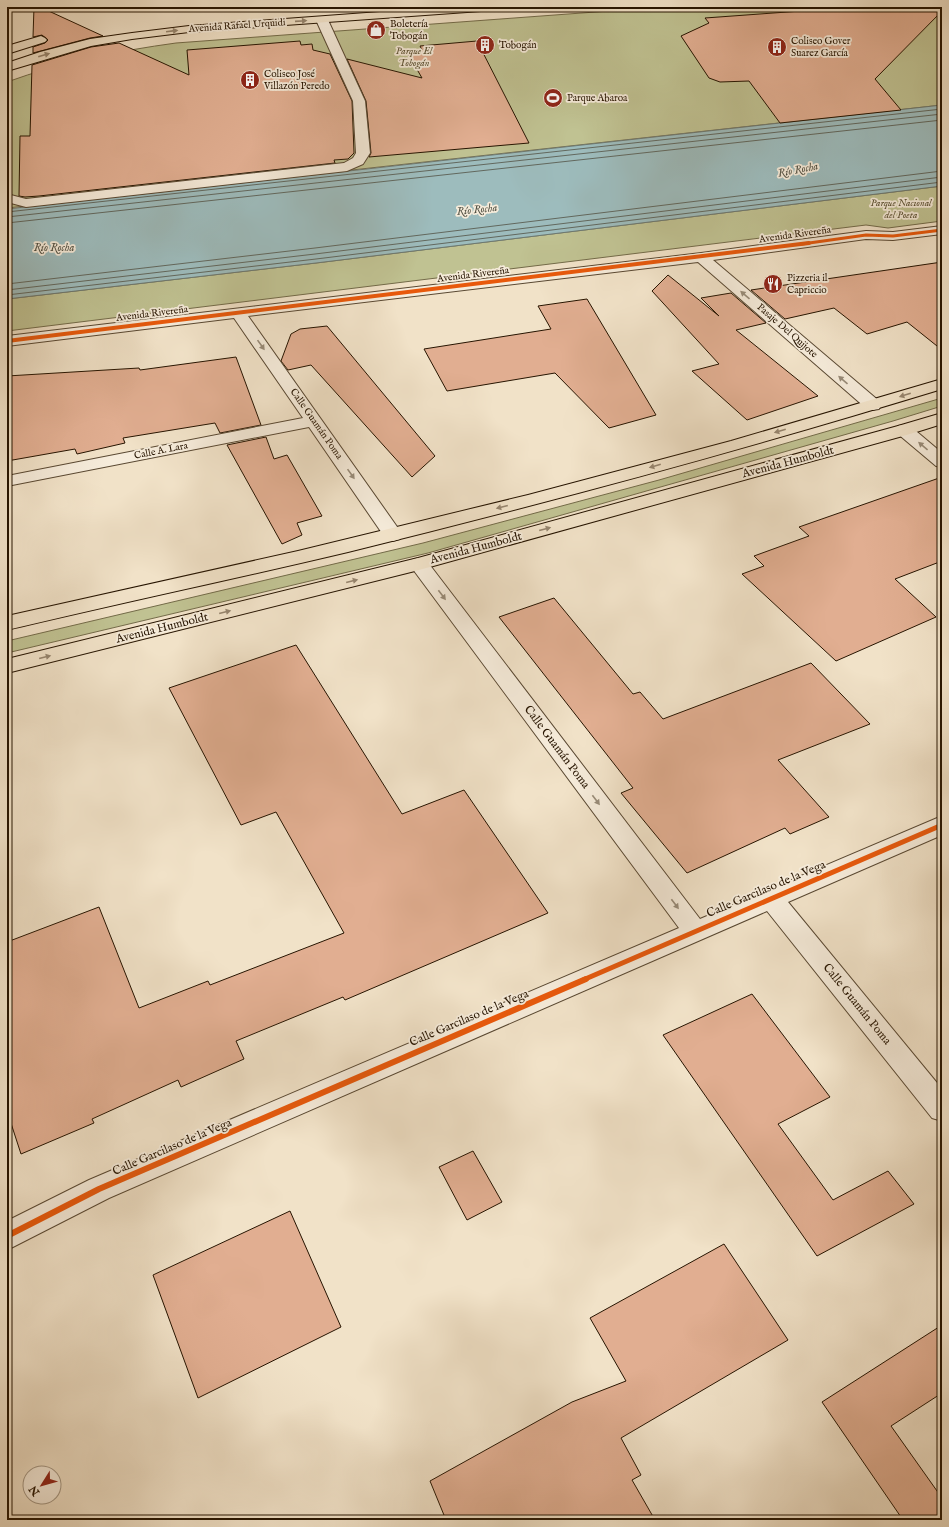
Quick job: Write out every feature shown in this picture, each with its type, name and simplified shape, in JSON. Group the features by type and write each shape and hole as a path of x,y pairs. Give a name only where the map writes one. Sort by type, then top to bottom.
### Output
{"main road":[{"name":"Avenida Rafael Urquidi","path":"7,67 44,55 90,43 132,36 189,29 495,7"},
{"path":"7,50 51,38"},
{"path":"7,623 393,535 600,482 942,384"},
{"name":"Avenida Humboldt","path":"7,666 419,564 904,430 942,418"}],"street":[{"path":"7,198 26,203 347,167 358,161 363,153 359,101 322,20"},
{"name":"Avenida Rivereña","path":"7,341 701,257 866,235 893,236 942,230"},
{"name":"Pasaje Del Quijote","path":"701,257 873,405"},
{"name":"Calle Guamán Poma","path":"238,313 393,535"},
{"name":"Calle A. Lara","path":"7,481 314,421"},
{"path":"904,430 942,462"},
{"name":"Calle Guamán Poma","path":"419,564 695,931"},
{"name":"Calle Garcilaso de la Vega","path":"7,1236 99,1189 942,824"},
{"name":"Calle Guamán Poma","path":"772,898 942,1110"}],"green space":[{"name":"Parque Abaroa","path":"663,7 942,7 942,105 7,208 7,82 28,75 90,58 176,43"},
{"name":"Parque Nacional del Poeta","path":"942,186 942,221 888,228 866,225 7,331 7,299 316,263"},
{"path":"942,398 942,406 893,421 428,553 7,653 7,641 423,543 659,480"}],"water":[{"name":"Río Rocha","path":"942,105 942,186 316,263 7,299 7,209"}],"building":[{"path":"34,7 40,7 103,36 33,53 33,47 45,43 48,40 42,35 33,37"},
{"path":"856,7 942,7 942,11 875,79 901,110 780,123 749,81 720,82 709,78 681,36 709,23 705,18"},
{"path":"300,41 301,45 312,44 313,50 330,54 352,101 354,153 348,159 334,160 335,163 39,196 19,196 20,136 30,136 32,65 91,47 119,43 189,75 187,50"},
{"path":"477,41 529,143 369,157 371,153 366,101 347,59 422,78 407,52 422,50 420,46"},
{"path":"942,262 942,350 907,322 867,334 834,308 785,319 751,290"},
{"path":"668,275 719,316 701,298 731,293 766,323 736,330 818,396 747,420 692,371 719,364 652,291"},
{"path":"587,299 656,415 609,428 555,373 447,391 424,349 551,329 538,306"},
{"path":"327,326 435,456 412,477 311,365 288,370 281,361 291,334 300,329"},
{"path":"236,357 261,425 220,433 215,423 123,438 125,443 77,454 75,449 7,461 7,376 139,368 140,370"},
{"path":"266,437 274,459 287,455 322,516 297,523 302,535 282,544 227,445"},
{"path":"942,477 942,561 895,579 936,617 836,661 742,574 764,566 754,556 809,536 799,527"},
{"path":"554,598 633,694 640,692 663,719 811,663 870,724 778,760 829,817 790,834 785,828 687,873 621,793 633,788 499,617"},
{"path":"296,645 402,814 464,790 548,913 345,1000 343,997 236,1041 244,1059 181,1087 178,1080 92,1119 94,1123 21,1154 7,1111 7,942 99,907 139,1008 208,981 210,985 344,933 276,812 241,825 169,688"},
{"path":"752,994 830,1097 778,1124 833,1200 888,1171 914,1204 817,1256 663,1035"},
{"path":"473,1151 502,1202 467,1220 439,1167"},
{"path":"290,1211 341,1327 198,1398 153,1275"},
{"path":"724,1244 788,1340 621,1438 641,1475 632,1480 655,1520 446,1520 430,1481 572,1402 626,1381 590,1318"},
{"path":"942,1325 942,1393 891,1426 942,1498 942,1520 903,1520 822,1402"}],"cycle path":[{"path":"7,341 701,257 866,235 893,236 942,230"},
{"path":"7,1236 99,1189 942,825"}],"place":[{"name":"Boletería Tobogán","path":"376,30"},
{"name":"Tobogán","path":"485,45"},
{"name":"Coliseo Gover Suarez García","path":"777,47"},
{"name":"Coliseo José Villazón Peredo","path":"250,80"},
{"name":"Parque Abaroa","path":"553,98"},
{"name":"Pizzeria il Capriccio","path":"773,284"}],"park label":[{"name":"Parque El Tobogán","path":"414,56"}]}
